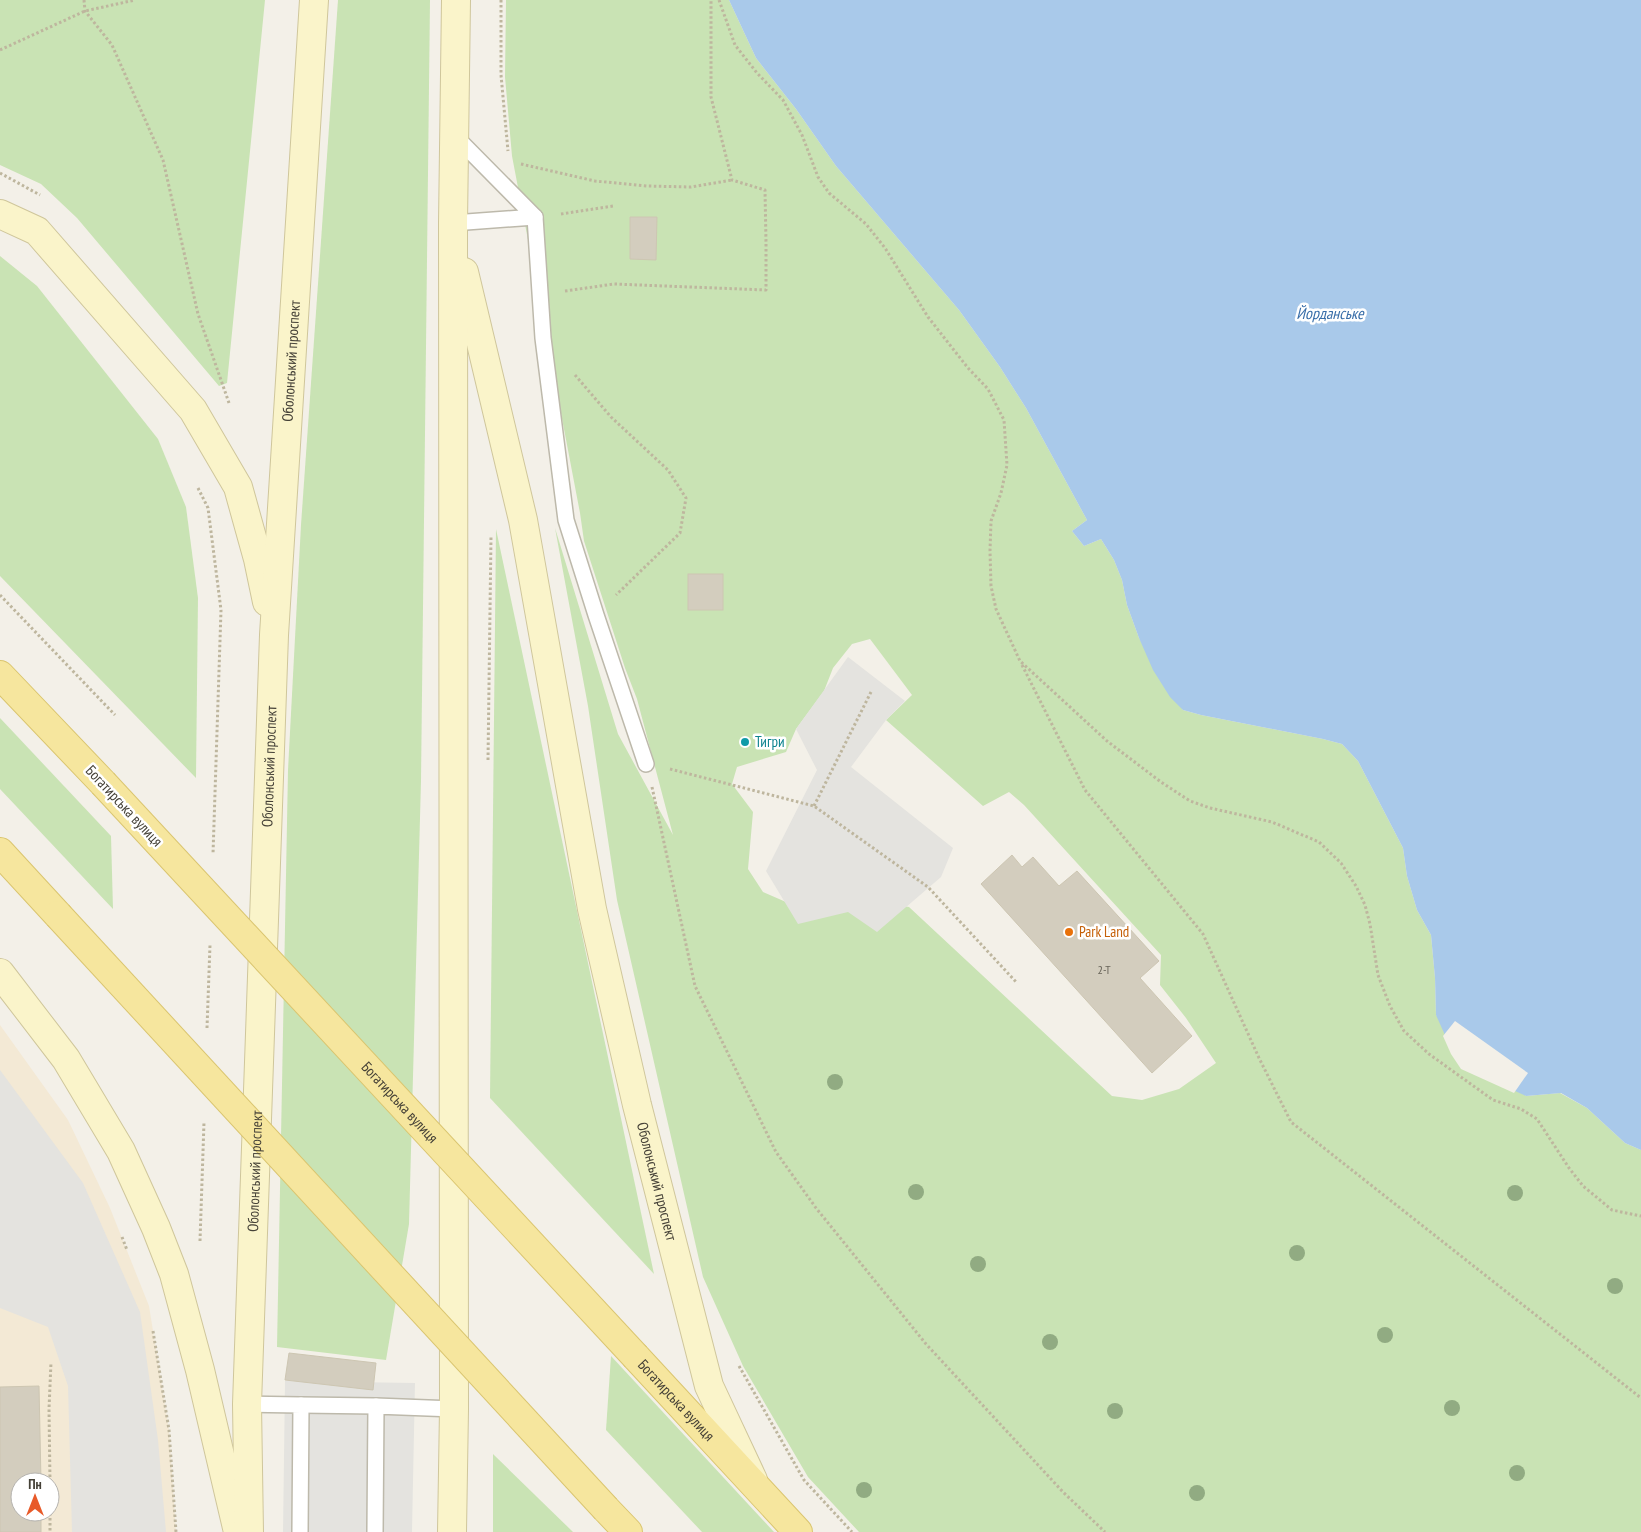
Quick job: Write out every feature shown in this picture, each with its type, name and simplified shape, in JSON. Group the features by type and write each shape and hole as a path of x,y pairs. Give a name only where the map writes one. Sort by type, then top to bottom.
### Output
{"main road":[{"name":"Оболонський проспект","path":"249,1532 247,1404 274,635 314,0"},
{"name":"Оболонський проспект","path":"452,1532 454,1409 453,223 456,0"},
{"path":"0,214 37,231 193,410 238,487 258,560 274,635"},
{"name":"Оболонський проспект","path":"453,223 522,520 592,909 637,1105 709,1386 756,1486"},
{"name":"Богатирська вулиця","path":"0,675 103,783 798,1532"},
{"path":"0,852 628,1532"},
{"path":"0,973 66,1059 121,1151 156,1228 174,1274 238,1532"}],"lane":[{"path":"454,134 535,217 543,338 566,520 646,764"},
{"path":"453,223 535,217"},
{"path":"247,1404 454,1409"},
{"path":"300,1532 301,1405"},
{"path":"375,1532 376,1406"}],"path":[{"path":"84,0 85,11 112,45 164,160 198,314 229,403"},
{"path":"0,50 85,11 136,0"},
{"path":"501,0 501,75 508,161 514,196"},
{"path":"711,0 711,97 732,180"},
{"path":"719,0 736,45 757,73 783,100 802,135 818,176 829,193 866,224 885,248 928,317 968,368 988,389 1004,420 1007,465 992,521 990,551 991,586 996,609 1020,661 1086,790 1203,934 1259,1058 1291,1122 1641,1398"},
{"path":"508,161 595,181 647,186 690,187 732,180 764,190 766,290 614,284 574,288 541,297"},
{"path":"535,217 613,206"},
{"path":"543,338 611,417 668,470 686,498 680,534 596,615"},
{"path":"196,484 208,508 221,610 213,856"},
{"path":"0,595 116,714"},
{"path":"1020,661 1107,741 1161,782 1190,801 1272,822 1319,842 1342,862 1364,904 1370,924 1378,975 1390,1006 1404,1031 1429,1054 1493,1100 1521,1109 1537,1119 1583,1186 1612,1210 1641,1216"},
{"path":"814,806 872,690"},
{"path":"1017,983 928,887 814,806 646,764 696,986 776,1152 816,1208 926,1344 1063,1492 1106,1532"},
{"path":"207,1034 210,935"},
{"path":"200,1241 204,1113"},
{"path":"121,1235 128,1253"},
{"path":"152,1325 169,1430 176,1532"},
{"path":"736,1358 804,1480 852,1532"},
{"path":"50,1472 49,1409 51,1362"}],"shaded area":[{"path":"848,657 905,701 886,720 851,767 953,848 941,877 877,932 848,912 798,924 766,871 817,770 796,729"},
{"path":"0,1025 68,1120 110,1208 149,1306 169,1430 176,1532 0,1532"},
{"path":"0,1070 83,1183 140,1312 158,1440 166,1532 72,1532 68,1386 48,1327 0,1308"},
{"path":"285,1381 415,1383 412,1532 283,1532"}],"green space":[{"path":"0,0 265,0 227,383 219,386 77,218 41,184 0,165"},
{"path":"338,0 430,0 421,781 409,1224 386,1360 277,1347 288,770 301,525"},
{"path":"506,0 729,0 756,58 796,109 836,166 959,310 1000,367 1026,408 1087,520 1072,531 1084,546 1101,539 1114,560 1122,580 1127,605 1139,638 1183,710 1342,744 1358,761 1403,848 1407,876 1417,910 1431,935 1436,1015 1526,1096 1560,1093 1587,1108 1625,1143 1641,1150 1641,1532 859,1532 808,1477 743,1366 703,1277 617,900 588,706 555,528 618,734 673,835 637,699 625,668 584,541 512,156 505,77","holes":["870,639 912,695 886,720 983,806 1009,792 1024,805 1161,955 1160,985 1186,1018 1216,1063 1179,1089 1142,1100 1112,1096 909,907 845,897 802,909 763,892 748,869 753,812 732,784 737,767 786,752 796,729 824,691 833,668 852,644"]},
{"path":"0,256 37,286 158,439 186,507 198,598 196,778 0,576"},
{"path":"496,529 654,1274 490,1098"},
{"path":"0,718 111,836 113,909 0,789"},
{"path":"611,1356 774,1532 702,1532 606,1430"},
{"path":"493,1454 573,1532 493,1532"}],"water":[{"name":"Йорданське","path":"729,0 1641,0 1641,1150 1625,1143 1587,1108 1561,1093 1526,1096 1463,1067 1453,1053 1436,1015 1431,935 1417,910 1407,876 1403,848 1358,761 1342,744 1201,715 1183,710 1170,697 1153,670 1139,638 1127,605 1122,580 1114,560 1101,539 1084,546 1072,531 1087,520 1026,408 1000,367 959,310 836,166 796,109 756,58"}],"pier":[{"path":"1455,1021 1528,1073 1514,1093 1461,1069 1451,1054 1443,1036"}],"building":[{"path":"630,217 657,217 656,260 630,259"},
{"path":"688,574 723,574 723,610 688,610"},
{"path":"1012,855 1022,867 1033,857 1059,886 1077,871 1159,961 1140,978 1192,1036 1152,1073 981,884"},
{"path":"289,1353 376,1363 373,1390 285,1380"},
{"path":"39,1386 41,1472 10,1472 10,1522 41,1522 41,1532 0,1532 0,1387"}],"place":[{"name":"Тигри","path":"745,742"},
{"name":"Park Land","path":"1069,932"}]}
